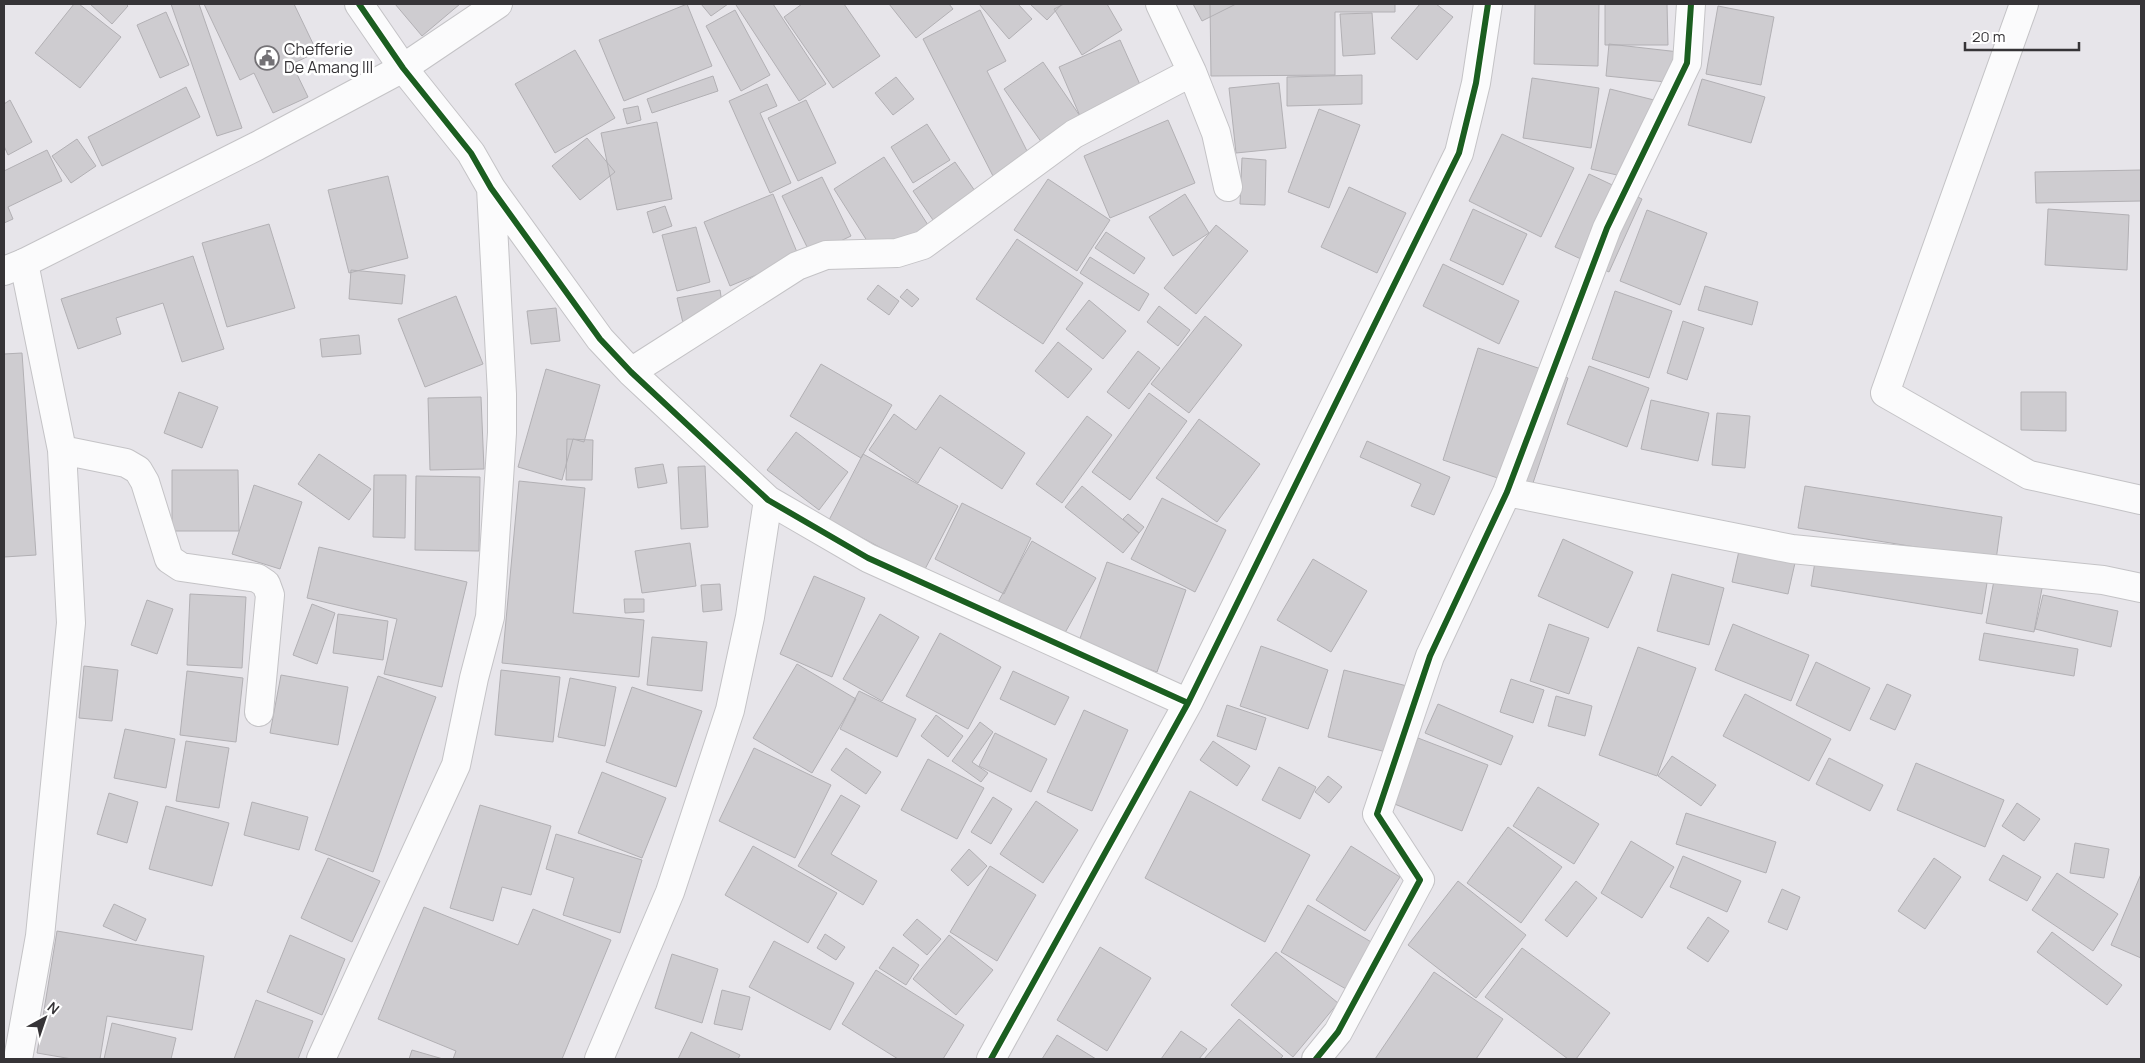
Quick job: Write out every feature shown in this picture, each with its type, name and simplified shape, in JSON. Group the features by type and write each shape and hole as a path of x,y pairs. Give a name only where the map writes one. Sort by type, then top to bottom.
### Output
{"street":[{"path":"359,4 403,68 471,152 491,188 600,339 631,372 768,500 868,558 1188,703"},
{"path":"18,1059 40,936 71,623 62,450 14,267 257,146 403,68 498,4"},
{"path":"1160,4 1192,72 1216,133 1228,186"},
{"path":"991,1059 1188,703 1459,154 1476,84 1488,4"},
{"path":"1316,1059 1338,1032 1420,880 1377,814 1430,656 1507,492 1606,228 1687,63 1691,4"},
{"path":"2024,4 1884,393 2029,475 2141,500"},
{"path":"631,372 797,266 826,255 897,253 923,245 1074,134 1192,72"},
{"path":"322,1059 456,765 474,678 490,617 501,442 502,394 491,188"},
{"path":"62,450 126,463 138,470 145,482 169,560 181,566 257,578 266,584 270,595 259,712"},
{"path":"1507,492 1792,549 2103,580 2141,588"},
{"path":"599,1059 670,892 730,710 750,617 768,500"}],"building":[{"path":"74,4 79,4 121,37 80,88 35,53"},
{"path":"90,4 126,4 128,6 112,24"},
{"path":"171,4 199,4 242,128 217,136"},
{"name":"Chefferie De Amang III","path":"204,4 294,4 317,52 292,64 308,97 273,113 254,73 240,80"},
{"path":"395,4 460,4 422,36"},
{"path":"687,4 712,66 624,101 599,40"},
{"path":"701,4 728,4 711,16"},
{"path":"773,4 826,84 799,101 736,5"},
{"path":"802,4 844,4 880,56 833,88 784,17"},
{"path":"889,4 949,4 953,9 916,38"},
{"path":"979,4 1018,4 1032,19 1009,39"},
{"path":"1030,4 1062,4 1047,20"},
{"path":"1064,4 1107,4 1122,30 1082,55 1054,9"},
{"path":"1193,4 1236,4 1202,21"},
{"path":"1210,4 1395,4 1395,12 1335,12 1335,75 1211,76"},
{"path":"1420,4 1436,4 1453,17 1417,60 1391,38"},
{"path":"1535,4 1599,4 1598,66 1534,64"},
{"path":"1605,4 1667,4 1668,45 1605,45"},
{"path":"1718,6 1774,17 1761,85 1706,74"},
{"path":"735,10 770,75 741,91 706,26"},
{"path":"980,10 1006,61 987,71 1030,157 993,176 923,39"},
{"path":"166,12 189,65 160,78 137,25"},
{"path":"1372,13 1375,54 1343,56 1340,14"},
{"path":"1120,40 1142,89 1080,116 1059,67"},
{"path":"1609,44 1679,52 1676,83 1606,76"},
{"path":"575,50 615,118 555,153 515,84"},
{"path":"1043,62 1080,116 1042,143 1004,89"},
{"path":"1362,75 1362,104 1287,106 1287,77"},
{"path":"713,76 718,91 652,113 647,99"},
{"path":"896,77 914,99 893,115 875,93"},
{"path":"1532,78 1599,88 1591,148 1523,138"},
{"path":"1702,79 1765,97 1751,143 1688,125"},
{"path":"1279,83 1286,148 1236,153 1229,88"},
{"path":"767,84 777,106 760,113 791,183 770,193 729,101"},
{"path":"186,87 200,117 102,166 88,137"},
{"path":"1610,89 1662,102 1643,181 1591,169"},
{"path":"10,100 32,142 8,155 4,146 4,104"},
{"path":"806,100 836,163 798,181 768,118"},
{"path":"638,106 641,120 627,124 623,109"},
{"path":"1319,109 1360,125 1329,208 1288,192"},
{"path":"1168,120 1195,183 1110,218 1084,156"},
{"path":"657,122 672,199 617,210 601,133"},
{"path":"927,124 950,160 913,183 891,147"},
{"path":"1502,134 1574,168 1541,237 1469,201"},
{"path":"587,138 615,172 580,200 552,166"},
{"path":"77,139 96,166 71,183 52,156"},
{"path":"47,150 62,181 8,207 13,219 4,223 4,171"},
{"path":"884,157 928,225 878,258 834,189"},
{"path":"1242,158 1266,160 1265,205 1240,204"},
{"path":"955,162 975,191 933,220 913,191"},
{"path":"2141,170 2141,201 2036,203 2035,172"},
{"path":"1589,174 1642,199 1609,272 1555,247"},
{"path":"388,176 408,258 349,273 328,190"},
{"path":"822,177 851,236 811,255 782,196"},
{"path":"1048,179 1110,220 1077,271 1014,230"},
{"path":"1349,187 1406,213 1377,273 1321,247"},
{"path":"773,194 799,257 730,286 704,222"},
{"path":"1185,194 1209,233 1173,256 1149,217"},
{"path":"665,206 672,226 653,233 647,212"},
{"path":"1473,209 1527,234 1503,285 1450,260"},
{"path":"2048,209 2129,215 2127,270 2045,265"},
{"path":"1647,210 1707,233 1680,305 1620,281"},
{"path":"269,224 295,308 227,327 202,243"},
{"path":"1216,225 1248,251 1196,314 1164,288"},
{"path":"696,227 710,282 677,291 662,235"},
{"path":"1106,232 1145,258 1134,274 1095,248"},
{"path":"1017,239 1083,283 1043,344 976,299"},
{"path":"193,256 224,349 182,362 163,303 116,318 121,334 78,349 61,299"},
{"path":"1090,257 1149,294 1139,311 1080,273"},
{"path":"1443,264 1519,301 1499,344 1423,306"},
{"path":"351,270 405,275 402,304 349,299"},
{"path":"878,285 899,301 889,315 867,299"},
{"path":"1705,286 1758,302 1752,325 1698,310"},
{"path":"907,289 919,299 912,307 900,297"},
{"path":"720,290 724,315 683,323 677,298"},
{"path":"1615,291 1672,311 1649,378 1592,359"},
{"path":"456,296 483,364 425,387 398,319"},
{"path":"1089,300 1126,331 1103,359 1066,329"},
{"path":"1159,306 1190,330 1178,346 1147,322"},
{"path":"556,308 560,341 531,344 527,311"},
{"path":"1205,316 1242,345 1189,413 1151,384"},
{"path":"1683,321 1704,328 1687,380 1667,373"},
{"path":"359,335 361,354 322,357 320,339"},
{"path":"1058,342 1092,369 1068,398 1035,371"},
{"path":"1478,348 1568,378 1531,489 1443,460"},
{"path":"1138,351 1160,368 1129,409 1107,392"},
{"path":"22,353 36,555 4,557 4,354"},
{"path":"821,364 892,405 861,458 790,416"},
{"path":"1589,366 1649,388 1627,447 1567,424"},
{"path":"546,369 600,385 584,442 573,439 562,480 518,467"},
{"path":"179,392 218,407 202,448 164,433"},
{"path":"2021,392 2066,392 2066,431 2021,430"},
{"path":"1149,393 1187,421 1130,500 1092,472"},
{"path":"940,395 1025,453 1002,489 940,447 918,483 869,450 894,414 916,430"},
{"path":"481,397 484,469 430,470 428,398"},
{"path":"1651,400 1709,413 1698,461 1641,449"},
{"path":"1717,413 1750,416 1745,468 1712,465"},
{"path":"1087,416 1112,435 1062,503 1036,484"},
{"path":"1199,419 1260,464 1217,522 1156,478"},
{"path":"796,432 848,472 819,510 767,470"},
{"path":"567,439 593,440 592,480 566,480"},
{"path":"1367,441 1450,477 1434,515 1411,506 1421,484 1360,457"},
{"path":"319,454 371,489 349,520 298,484"},
{"path":"863,454 958,506 924,571 829,520"},
{"path":"663,464 667,483 638,488 635,468"},
{"path":"705,466 708,527 681,529 678,467"},
{"path":"172,470 238,470 239,531 172,531"},
{"path":"374,475 406,475 405,538 373,537"},
{"path":"416,476 480,477 479,551 415,550"},
{"path":"519,481 585,488 573,613 644,620 639,677 502,663"},
{"path":"254,485 302,502 280,569 232,554"},
{"path":"1082,486 1139,533 1123,553 1065,507"},
{"path":"1805,486 2002,517 1996,560 1798,528"},
{"path":"1162,498 1226,530 1195,592 1131,559"},
{"path":"962,503 1031,538 1004,594 935,559"},
{"path":"1128,514 1144,527 1139,533 1123,519"},
{"path":"1563,539 1633,572 1608,628 1538,596"},
{"path":"1032,541 1096,578 1062,638 998,602"},
{"path":"1741,542 1797,554 1788,594 1732,582"},
{"path":"690,543 696,586 642,593 635,551"},
{"path":"319,547 467,582 442,687 384,674 397,619 307,598"},
{"path":"1816,556 1987,583 1982,614 1811,586"},
{"path":"1313,559 1367,591 1331,652 1277,620"},
{"path":"1107,562 1186,590 1157,672 1078,644"},
{"path":"1672,574 1724,588 1709,645 1657,631"},
{"path":"1995,575 2043,583 2034,632 1986,623"},
{"path":"814,576 865,598 832,677 780,654"},
{"path":"720,584 722,610 703,612 701,585"},
{"path":"190,594 246,597 242,668 187,665"},
{"path":"2043,595 2118,611 2111,647 2035,629"},
{"path":"624,599 644,599 644,612 625,613"},
{"path":"147,600 173,609 157,654 131,645"},
{"path":"312,604 335,613 317,664 293,655"},
{"path":"338,614 388,621 383,660 333,653"},
{"path":"880,614 919,637 882,701 843,679"},
{"path":"1549,624 1589,638 1569,694 1530,681"},
{"path":"1733,624 1809,655 1791,701 1715,670"},
{"path":"940,633 1001,667 968,729 906,696"},
{"path":"1984,633 2078,649 2074,676 1979,660"},
{"path":"652,637 707,642 702,691 647,685"},
{"path":"1261,646 1328,670 1308,729 1240,706"},
{"path":"1638,647 1696,668 1657,776 1599,755"},
{"path":"1816,662 1870,688 1850,731 1796,705"},
{"path":"797,664 856,699 812,773 753,738"},
{"path":"84,666 118,670 112,721 79,718"},
{"path":"501,670 560,677 553,742 495,735"},
{"path":"1344,670 1407,686 1390,753 1328,737"},
{"path":"187,671 243,678 236,742 180,735"},
{"path":"1013,671 1069,697 1055,725 1000,699"},
{"path":"281,675 348,687 338,745 270,733"},
{"path":"378,676 436,697 373,872 315,850"},
{"path":"570,678 616,687 605,746 558,737"},
{"path":"1511,679 1544,690 1533,723 1500,712"},
{"path":"1887,684 1911,695 1895,730 1870,719"},
{"path":"632,687 702,711 676,787 606,762"},
{"path":"859,691 916,719 897,757 840,729"},
{"path":"1745,694 1831,739 1809,781 1723,736"},
{"path":"1556,696 1592,706 1585,736 1548,726"},
{"path":"1438,704 1513,736 1501,765 1425,733"},
{"path":"1227,705 1266,718 1256,750 1217,736"},
{"path":"1084,710 1128,730 1092,811 1047,792"},
{"path":"936,715 963,736 948,757 921,736"},
{"path":"980,722 993,732 972,762 988,773 981,782 952,761"},
{"path":"125,729 175,739 166,788 114,778"},
{"path":"995,733 1047,759 1031,792 979,766"},
{"path":"1418,738 1488,765 1462,831 1392,803"},
{"path":"186,741 229,748 219,808 176,801"},
{"path":"1213,741 1250,766 1237,786 1200,760"},
{"path":"754,748 831,785 795,858 719,821"},
{"path":"846,748 881,772 866,794 831,770"},
{"path":"1672,756 1716,785 1701,806 1658,776"},
{"path":"1829,758 1883,785 1870,811 1816,784"},
{"path":"928,759 984,788 957,839 901,810"},
{"path":"1916,763 2004,800 1985,847 1897,810"},
{"path":"1279,767 1316,787 1300,819 1262,800"},
{"path":"602,772 666,798 642,858 578,833"},
{"path":"1328,776 1342,787 1329,803 1315,792"},
{"path":"1538,787 1599,824 1574,864 1513,826"},
{"path":"1190,791 1310,855 1265,942 1145,878"},
{"path":"109,793 138,802 127,843 97,834"},
{"path":"841,795 860,806 831,854 877,881 863,905 798,866"},
{"path":"993,797 1012,809 991,844 971,832"},
{"path":"1036,801 1078,830 1043,883 1000,854"},
{"path":"252,802 308,817 299,850 244,835"},
{"path":"2017,803 2040,819 2024,841 2002,826"},
{"path":"480,805 551,826 531,895 502,887 493,921 450,908"},
{"path":"166,806 229,823 212,886 149,869"},
{"path":"1686,813 1776,842 1766,873 1676,844"},
{"path":"1508,827 1562,867 1521,923 1467,883"},
{"path":"556,834 642,860 620,933 563,915 574,878 546,869"},
{"path":"1631,841 1674,867 1642,918 1601,893"},
{"path":"2075,843 2109,849 2104,878 2070,873"},
{"path":"753,846 837,893 808,943 725,895"},
{"path":"1351,846 1400,877 1365,931 1316,900"},
{"path":"969,849 987,866 968,886 951,870"},
{"path":"2003,855 2041,877 2027,901 1989,880"},
{"path":"1683,856 1741,881 1727,912 1670,887"},
{"path":"328,858 380,881 352,942 301,918"},
{"path":"1934,858 1961,877 1925,929 1898,911"},
{"path":"990,866 1036,895 997,961 950,932"},
{"path":"2057,873 2118,914 2093,951 2032,910"},
{"path":"2141,874 2141,958 2111,945"},
{"path":"1458,881 1526,935 1476,998 1408,945"},
{"path":"1576,881 1597,898 1567,937 1545,920"},
{"path":"1782,889 1800,897 1787,930 1768,922"},
{"path":"114,904 146,919 136,941 103,926"},
{"path":"1308,905 1373,943 1346,989 1281,952"},
{"path":"424,907 518,945 533,909 611,940 562,1059 453,1059 456,1051 378,1019"},
{"path":"1708,917 1729,931 1708,962 1687,948"},
{"path":"917,919 941,939 927,955 903,935"},
{"path":"57,931 204,956 192,1030 107,1016 100,1059 72,1059 37,1053"},
{"path":"2052,932 2122,985 2107,1005 2037,952"},
{"path":"825,934 845,947 836,960 817,948"},
{"path":"290,935 345,959 322,1015 267,992"},
{"path":"949,935 993,970 956,1015 913,979"},
{"path":"774,941 854,983 830,1030 749,987"},
{"path":"893,947 919,965 906,985 879,968"},
{"path":"1100,947 1151,978 1107,1051 1057,1020"},
{"path":"1522,948 1610,1013 1576,1059 1568,1059 1485,997"},
{"path":"1276,952 1338,1003 1293,1057 1231,1005"},
{"path":"672,954 718,969 702,1023 655,1008"},
{"path":"876,970 964,1025 943,1059 898,1059 842,1024"},
{"path":"1434,972 1503,1019 1476,1059 1375,1059"},
{"path":"722,990 750,997 742,1030 714,1024"},
{"path":"256,1000 313,1021 298,1059 234,1059"},
{"path":"1239,1019 1283,1056 1280,1059 1204,1059"},
{"path":"112,1023 176,1038 171,1059 104,1059"},
{"path":"1181,1031 1207,1049 1199,1059 1161,1059"},
{"path":"691,1032 740,1055 738,1059 678,1059"},
{"path":"1057,1035 1096,1059 1042,1059"},
{"path":"412,1050 443,1059 409,1059"}],"cycle path":[{"path":"359,4 403,68 471,153 491,188 600,339 631,372 768,500 868,558 1188,703"},
{"path":"991,1059 1188,703 1459,153 1476,83 1488,4"},
{"path":"1316,1059 1338,1032 1420,880 1377,814 1430,656 1507,492 1607,228 1687,63 1691,4"}],"place":[{"name":"Chefferie De Amang III","path":"267,58"}]}
